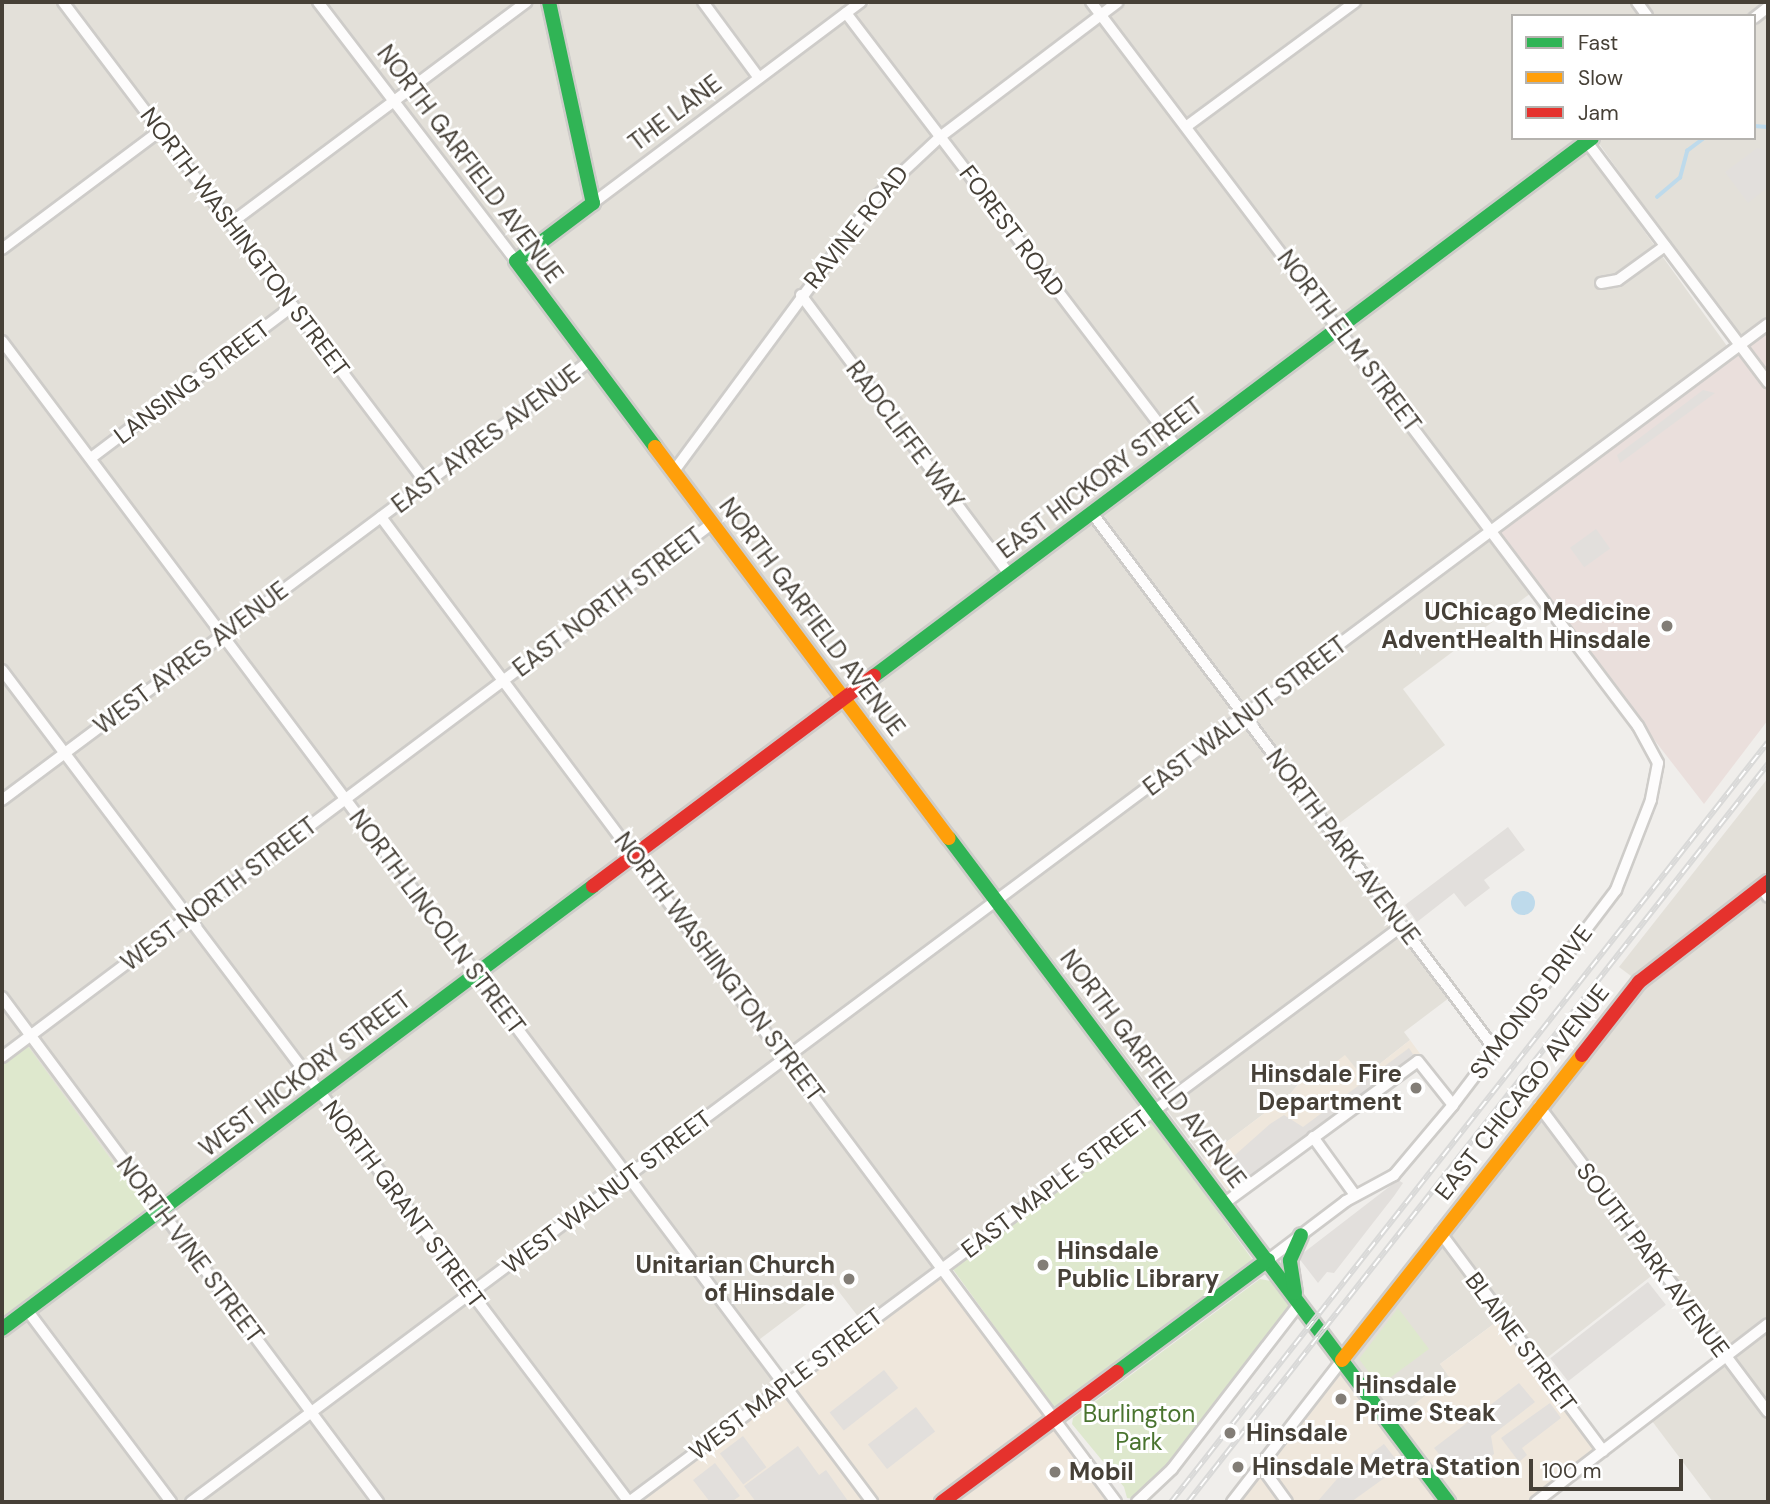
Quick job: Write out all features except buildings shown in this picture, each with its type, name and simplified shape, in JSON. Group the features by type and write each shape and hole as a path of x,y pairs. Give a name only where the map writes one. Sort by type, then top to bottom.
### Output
{"main road":[{"path":"549,2 593,203"},
{"name":"EAST HICKORY STREET","path":"635,855 1590,140"},
{"name":"THE LANE","path":"516,261 593,203"},
{"name":"NORTH GARFIELD AVENUE","path":"516,261 1154,1111 1226,1202 1448,1502"},
{"name":"WEST HICKORY STREET","path":"2,1329 635,855"},
{"name":"EAST CHICAGO AVENUE","path":"1342,1360 1639,982 1766,889"},
{"path":"1299,1304 1290,1267 1301,1235"},
{"path":"942,1502 1268,1260"}],"street":[{"name":"NORTH WASHINGTON STREET","path":"63,2 426,483"},
{"name":"NORTH GARFIELD AVENUE","path":"318,2 516,261"},
{"path":"231,223 526,2"},
{"path":"703,2 759,78"},
{"name":"THE LANE","path":"593,203 861,2"},
{"name":"NORTH ELM STREET","path":"1091,2 1340,327 1605,681"},
{"name":"RAVINE ROAD","path":"674,471 740,387 801,295 877,196 940,137 1118,2"},
{"path":"1187,126 1355,2"},
{"name":"FOREST ROAD","path":"846,13 1178,449"},
{"path":"2,249 161,130"},
{"path":"1590,140 1665,246 1768,382"},
{"path":"1601,283 1618,280 1665,246"},
{"name":"RADCLIFFE WAY","path":"801,295 1009,574"},
{"name":"LANSING STREET","path":"91,458 293,306"},
{"name":"EAST WALNUT STREET","path":"788,1058 1768,324"},
{"name":"NORTH LINCOLN STREET","path":"2,341 872,1502"},
{"name":"EAST AYRES AVENUE","path":"381,517 591,360"},
{"name":"NORTH PARK AVENUE","path":"1092,513 1493,1047"},
{"name":"NORTH WASHINGTON STREET","path":"381,517 944,1267 1116,1502"},
{"name":"WEST AYRES AVENUE","path":"2,800 381,517"},
{"name":"EAST NORTH STREET","path":"503,680 713,523"},
{"name":"NORTH GRANT STREET","path":"2,670 629,1502"},
{"name":"WEST NORTH STREET","path":"2,1057 503,680"},
{"name":"SYMONDS DRIVE","path":"1268,1260 1355,1195 1403,1168 1453,1105 1493,1047 1616,890 1656,785 1655,752 1605,681"},
{"name":"EAST MAPLE STREET","path":"944,1267 1402,926"},
{"name":"NORTH VINE STREET","path":"2,998 378,1502"},
{"name":"WEST WALNUT STREET","path":"191,1502 788,1058"},
{"path":"1226,1202 1418,1061 1453,1105"},
{"name":"SOUTH PARK AVENUE","path":"1539,1106 1768,1412"},
{"path":"1313,1137 1355,1195"},
{"name":"BLAINE STREET","path":"1440,1232 1602,1451"},
{"name":"WEST MAPLE STREET","path":"629,1502 944,1267"},
{"path":"1137,1502 1172,1469 1299,1304"},
{"path":"27,1310 171,1502"},
{"path":"1536,1502 1768,1324"},
{"path":"1232,1502 1342,1360"},
{"path":"1261,1466 1287,1502"}],"shaded area":[{"path":"2,2 311,2 1146,1111 863,1323 833,1284 748,1348 776,1385 620,1502 2,1502 2,1318 147,1208 27,1046 2,1064"},
{"path":"324,2 852,2 517,255"},
{"path":"872,2 1768,2 1768,317 1739,339 1596,140 1756,140 1756,14 1511,14 1511,140 1578,140 1727,346 1484,528 1531,593 1403,689 1445,745 1326,833 1449,998 1404,1032 1410,1040 1363,1077 1319,1074 1313,1067 1290,1094 1204,1159 525,262"},
{"path":"1757,148 1768,151 1768,187 1748,203 1725,172"},
{"name":"UChicago Medicine AdventHealth Hinsdale","path":"1768,326 1768,720 1704,804 1493,532"},
{"path":"1703,390 1715,393 1620,463 1617,455"},
{"path":"1596,529 1610,548 1584,567 1570,548"},
{"path":"1768,778 1768,877 1635,979 1619,967"},
{"path":"1508,827 1525,850 1484,880 1490,888 1465,907 1454,893 1417,922 1405,905"},
{"path":"1768,890 1768,1502 1713,1502 1652,1421 1736,1357 1664,1266 1543,1361 1507,1314 1440,1364 1450,1377 1393,1421 1349,1360 1641,986"},
{"path":"1410,1040 1421,1055 1230,1194 1204,1159 1290,1094 1314,1067 1320,1074 1345,1055 1363,1077"},
{"path":"1409,1048 1414,1056 1234,1188 1225,1176 1234,1156 1270,1124 1284,1115 1303,1127"},
{"path":"1398,1180 1403,1183 1394,1196 1334,1273 1327,1272 1318,1283 1298,1257"},
{"path":"943,1274 1048,1418 933,1502 637,1502"},
{"path":"1648,1282 1666,1305 1568,1381 1550,1358"},
{"path":"1499,1320 1597,1450 1529,1502 1454,1502 1393,1421 1449,1377 1440,1364"},
{"path":"884,1370 898,1388 844,1431 830,1412"},
{"path":"1342,1370 1438,1502 1240,1502 1260,1477"},
{"path":"1519,1383 1535,1402 1491,1436 1494,1454 1460,1480 1434,1448"},
{"path":"1550,1403 1561,1418 1522,1448 1527,1455 1519,1462 1501,1438"},
{"path":"916,1407 935,1431 887,1469 868,1445"},
{"path":"1052,1426 1108,1502 948,1502"},
{"path":"743,1436 766,1467 743,1485 720,1453"},
{"path":"1384,1444 1401,1466 1351,1502 1317,1502 1337,1479"},
{"path":"798,1446 819,1475 826,1470 848,1501 756,1502 744,1486"},
{"path":"715,1463 740,1496 731,1502 710,1502 693,1480"}],"green space":[{"path":"27,1045 147,1208 2,1318 2,1064"},
{"path":"1151,1120 1255,1263 1054,1409 950,1266"},
{"name":"Burlington Park","path":"1260,1279 1271,1281 1291,1308 1175,1459 1135,1499 1127,1498 1124,1487 1072,1424 1073,1418"},
{"path":"1398,1308 1429,1349 1379,1386 1359,1359"}],"water":[{"path":"1523,891 1532,894 1535,903 1532,912 1523,915 1514,912 1511,903 1514,894"}],"waterway":[{"path":"1756,126 1768,127"},
{"path":"1657,197 1680,178 1687,151 1701,140"}],"railway":[{"path":"1171,1502 1768,742"},
{"path":"1188,1502 1768,764"}],"traffic: fast":[{"path":"549,2 593,203 516,261 655,447"},
{"path":"874,676 1589,140"},
{"path":"949,838 1448,1502"},
{"path":"2,1329 593,886"},
{"path":"1295,1293 1290,1260 1301,1235"},
{"path":"1117,1372 1268,1260"}],"traffic: slow":[{"path":"655,447 949,838"},
{"path":"1342,1360 1582,1055"}],"traffic: jam":[{"path":"593,886 874,676"},
{"path":"1582,1055 1639,982 1768,882"},
{"path":"942,1502 1117,1372"}],"place":[{"name":"UChicago Medicine AdventHealth Hinsdale","path":"1667,626"},
{"name":"Hinsdale Fire Department","path":"1416,1088"},
{"name":"Hinsdale Public Library","path":"1043,1265"},
{"name":"Unitarian Church of Hinsdale","path":"849,1279"},
{"name":"Hinsdale Prime Steak","path":"1341,1399"},
{"name":"Hinsdale","path":"1230,1433"},
{"name":"Hinsdale Metra Station","path":"1238,1467"},
{"name":"Mobil","path":"1055,1472"}]}
